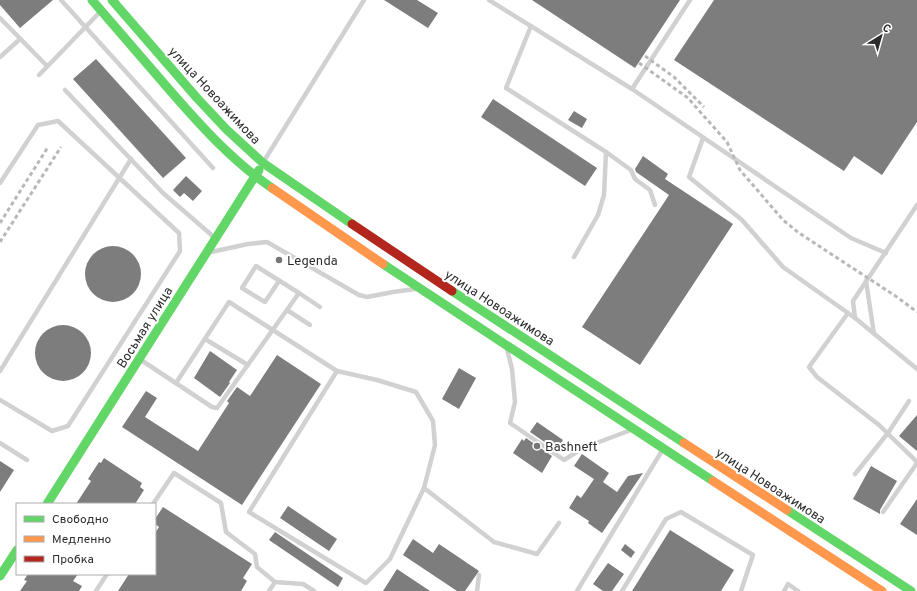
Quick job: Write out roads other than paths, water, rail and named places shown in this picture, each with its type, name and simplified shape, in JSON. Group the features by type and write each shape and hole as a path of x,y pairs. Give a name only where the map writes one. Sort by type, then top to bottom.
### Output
{"main road":[{"path":"92,0 188,111 217,142 255,176 419,289 882,591"},
{"name":"улица Новоажимова","path":"112,0 197,98 226,129 263,163 397,255 911,591"},
{"name":"Восьмая улица","path":"47,503 140,359 263,163"},
{"path":"0,576 16,552"}],"lane":[{"path":"61,0 213,168"},
{"path":"263,163 364,0"},
{"path":"489,0 632,90 850,238 886,252"},
{"path":"632,90 690,0"},
{"path":"39,75 101,11"},
{"path":"0,18 47,66"},
{"path":"531,26 506,88 606,152 631,170 635,179 650,190 655,205"},
{"path":"0,57 20,38"},
{"path":"65,90 163,193 215,238"},
{"path":"0,183 38,125 58,121 179,233 180,251 68,426 52,431 0,400"},
{"path":"703,138 689,177 742,220 783,267 855,318 917,369"},
{"path":"574,257 598,215 604,195 606,152"},
{"path":"0,371 130,159"},
{"path":"855,318 853,301 917,205"},
{"path":"205,254 248,244 267,242 359,295 367,297 419,289"},
{"path":"280,281 265,302 242,288 256,266 280,281 299,293 320,307"},
{"path":"866,281 874,334"},
{"path":"140,359 212,407 217,408 299,293"},
{"path":"176,383 229,302 337,371 377,380 416,392 432,421 435,446 424,488 390,559 366,583 249,512 337,371"},
{"path":"287,310 310,325"},
{"path":"848,313 809,367 817,377 879,425 917,463 883,512"},
{"path":"205,339 248,365"},
{"path":"506,346 512,369 515,402 510,423 564,460 583,448 634,429"},
{"path":"855,474 888,433 909,401"},
{"path":"0,443 27,460"},
{"path":"577,591 663,449"},
{"path":"154,503 174,473 221,503 226,532 255,554 257,567 275,582 303,584 314,591"},
{"path":"424,488 494,542 538,554 559,524"},
{"path":"622,591 666,519 682,512 754,555 741,591"},
{"path":"96,591 106,575"},
{"path":"477,591 479,575"},
{"path":"270,591 275,582"},
{"path":"784,591 788,584 798,591"}],"railway":[{"path":"645,56 674,77 704,107"},
{"path":"639,63 688,98 727,142 740,170 783,220 799,233 897,297 917,312"},
{"path":"0,223 48,147"},
{"path":"0,242 61,147"}],"place":[{"name":"Legenda","path":"279,260"},
{"name":"Bashneft","path":"537,446"}]}
